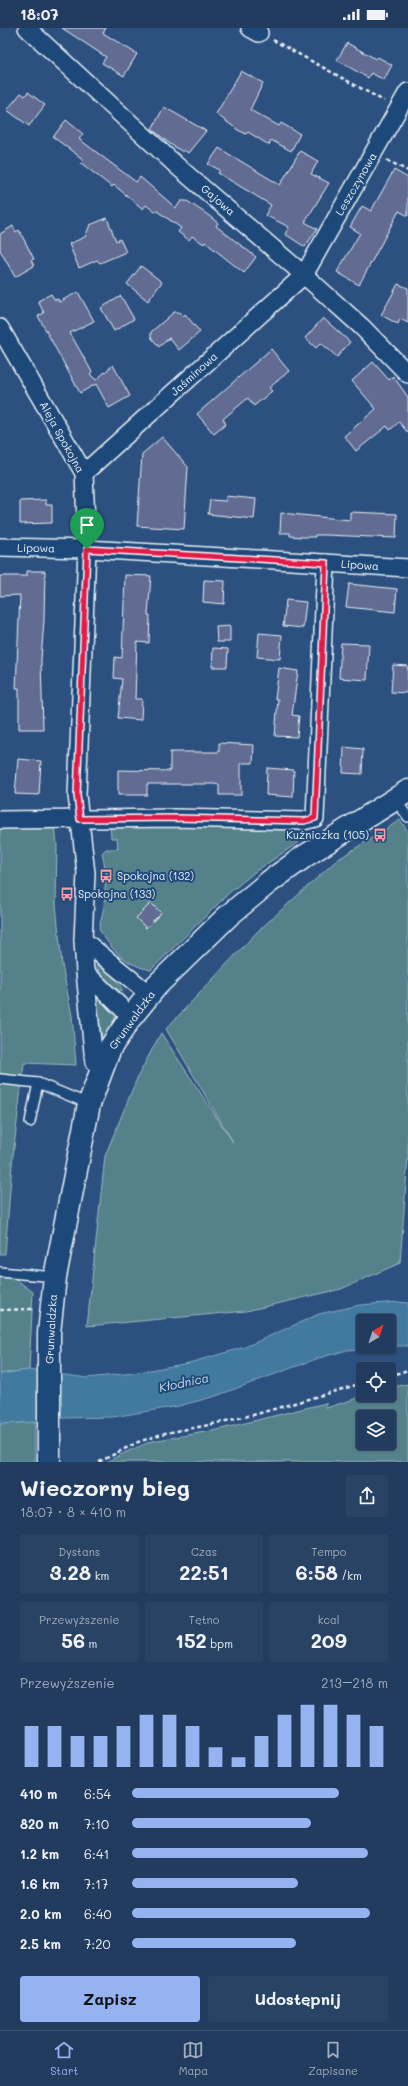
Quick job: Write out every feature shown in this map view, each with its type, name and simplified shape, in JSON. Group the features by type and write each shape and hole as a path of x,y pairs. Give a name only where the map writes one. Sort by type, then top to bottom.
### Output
{"street":[{"name":"Gajowa","path":"26,28 177,166 362,327 408,374"},
{"name":"Leszczynowa","path":"304,275 408,92"},
{"name":"Jaśminowa","path":"84,473 304,275"},
{"name":"Aleja Spokojna","path":"0,328 84,473 87,549 77,795 86,874 83,940 85,972 94,1062 102,1067"},
{"name":"Lipowa","path":"0,547 87,549 408,568"},
{"path":"0,820 176,818 304,821 315,818 326,563"},
{"name":"Grunwaldzka","path":"49,1462 49,1332 55,1277 89,1104 110,1048 131,1017 150,994 228,916 269,882 305,856 402,795"},
{"path":"83,940 150,994"},
{"path":"85,972 131,1017"}],"lane":[{"path":"402,795 408,817"},
{"path":"0,1079 38,1084 89,1104"},
{"path":"30,1122 38,1084"},
{"path":"0,1272 55,1277"}],"path":[{"path":"254,30 399,109"},
{"path":"374,153 408,171"},
{"path":"0,1310 51,1309"},
{"path":"396,1374 408,1370"},
{"path":"99,1462 138,1442 165,1433 204,1426 250,1415 356,1385"}],"green space":[{"path":"0,818 55,826 57,845 56,904 62,965 72,1016 76,1065 24,1063 12,1164 5,1254 0,1254"},
{"path":"400,820 408,831 408,1157 400,1263 341,1289 246,1311 87,1326 105,1156 138,1076 161,1033 233,1142 166,1029 257,932 337,860"},
{"path":"110,825 289,827 299,842 256,871 230,892 151,970 134,965 120,956 109,944 99,929 104,907 106,872 102,853 106,849 118,849 117,838 111,838"},
{"path":"96,963 116,979 123,991 114,988 102,977"},
{"path":"96,995 117,1019 103,1043 95,996"},
{"path":"0,1277 13,1277 33,1292 29,1370 0,1374"},
{"path":"408,1384 408,1462 107,1462 152,1441 217,1430 326,1403 326,1408 356,1398 356,1402 396,1402 396,1387"},
{"path":"35,1422 35,1462 0,1462 0,1424"}],"water":[{"name":"Kłodnica","path":"398,1302 408,1303 408,1346 396,1346 396,1314 356,1314 356,1349 347,1350 316,1359 216,1396 179,1406 113,1417 62,1418 35,1422 0,1424 0,1374 29,1370 87,1378 133,1373 189,1363 245,1347 319,1314 360,1305"}],"building":[{"path":"62,28 106,28 103,33 137,54 124,76 102,63 106,57"},
{"path":"347,43 376,59 378,57 392,65 384,80 371,73 368,78 337,60"},
{"path":"241,71 263,83 250,110 279,126 281,123 300,134 291,151 271,140 269,145 248,132 246,134 216,114"},
{"path":"28,92 45,105 29,126 7,110 21,93 25,96"},
{"path":"164,107 206,131 188,153 184,150 183,152 170,144 152,129"},
{"path":"66,120 83,134 79,139 136,182 140,177 176,208 181,201 187,201 218,223 216,226 256,257 244,273 205,242 204,244 192,236 189,240 178,232 181,228 146,205 143,209 114,185 112,187 81,163 84,160 53,137"},
{"path":"219,148 280,185 300,151 318,161 311,174 329,183 305,222 317,229 305,247 285,234 289,227 265,215 271,205 218,173 220,170 208,164"},
{"path":"394,170 408,178 408,216 399,211 359,285 337,272 360,233 350,227 362,206 371,211"},
{"path":"107,218 116,241 120,239 126,252 100,263 97,260 79,268 69,244 85,237 90,225"},
{"path":"13,226 16,232 19,230 34,259 31,260 34,266 15,277 0,250 0,234"},
{"path":"141,266 162,282 148,301 127,284"},
{"path":"398,284 408,288 408,323 400,319 398,324 381,315"},
{"path":"78,292 94,321 70,333 92,372 90,374 96,380 113,365 130,396 109,408 96,384 80,393 38,316 44,313 38,301 51,294 55,300 58,299 59,302"},
{"path":"121,296 134,319 114,331 101,308"},
{"path":"174,312 179,312 183,316 185,314 200,332 179,350 169,338 159,347 151,337 151,332"},
{"path":"323,318 350,342 337,357 321,343 316,348 305,338"},
{"path":"271,349 289,371 269,388 272,391 254,406 248,398 223,419 226,424 214,434 197,414"},
{"path":"373,362 389,380 393,376 408,397 408,433 399,422 390,430 387,426 356,451 344,436 376,409 352,381"},
{"path":"162,437 188,467 184,529 137,526 142,454"},
{"path":"226,496 256,499 254,519 208,514 210,500 226,501"},
{"path":"46,500 46,505 52,505 52,523 20,524 20,501"},
{"path":"350,512 397,514 396,538 325,535 302,537 290,536 290,533 280,533 281,513 350,520"},
{"path":"27,571 45,571 44,620 41,660 43,729 19,729 19,688 16,688 20,595 0,596 0,576 27,576"},
{"path":"125,575 151,576 148,615 150,615 149,643 137,642 135,699 142,699 141,720 118,718 122,679 114,678 115,657 122,658"},
{"path":"204,580 225,581 224,604 203,602"},
{"path":"349,584 397,589 395,612 346,607"},
{"path":"286,600 306,602 303,628 283,626"},
{"path":"230,626 230,642 217,642 216,627"},
{"path":"259,633 282,635 280,659 257,657"},
{"path":"341,643 369,644 367,680 339,678"},
{"path":"213,648 228,649 227,667 212,667"},
{"path":"393,665 408,666 407,693 391,692"},
{"path":"279,668 298,671 292,715 299,716 297,737 275,736 278,699 275,699"},
{"path":"219,743 254,745 253,763 241,763 241,795 219,795 219,785 214,784 147,784 147,795 118,795 118,770 170,771 170,752 219,752"},
{"path":"344,747 363,749 362,774 343,773"},
{"path":"18,759 41,761 39,795 15,794"},
{"path":"267,768 294,770 293,797 266,795"},
{"path":"151,903 161,913 146,928 136,918"}],"place":[{"name":"Kuźniczka (105)","path":"380,835"},
{"name":"Spokojna (132)","path":"106,876"},
{"name":"Spokojna (133)","path":"67,894"}],"route":[{"path":"87,549 326,563 318,794 315,818 304,821 176,818 80,819 77,795 87,549"}]}
